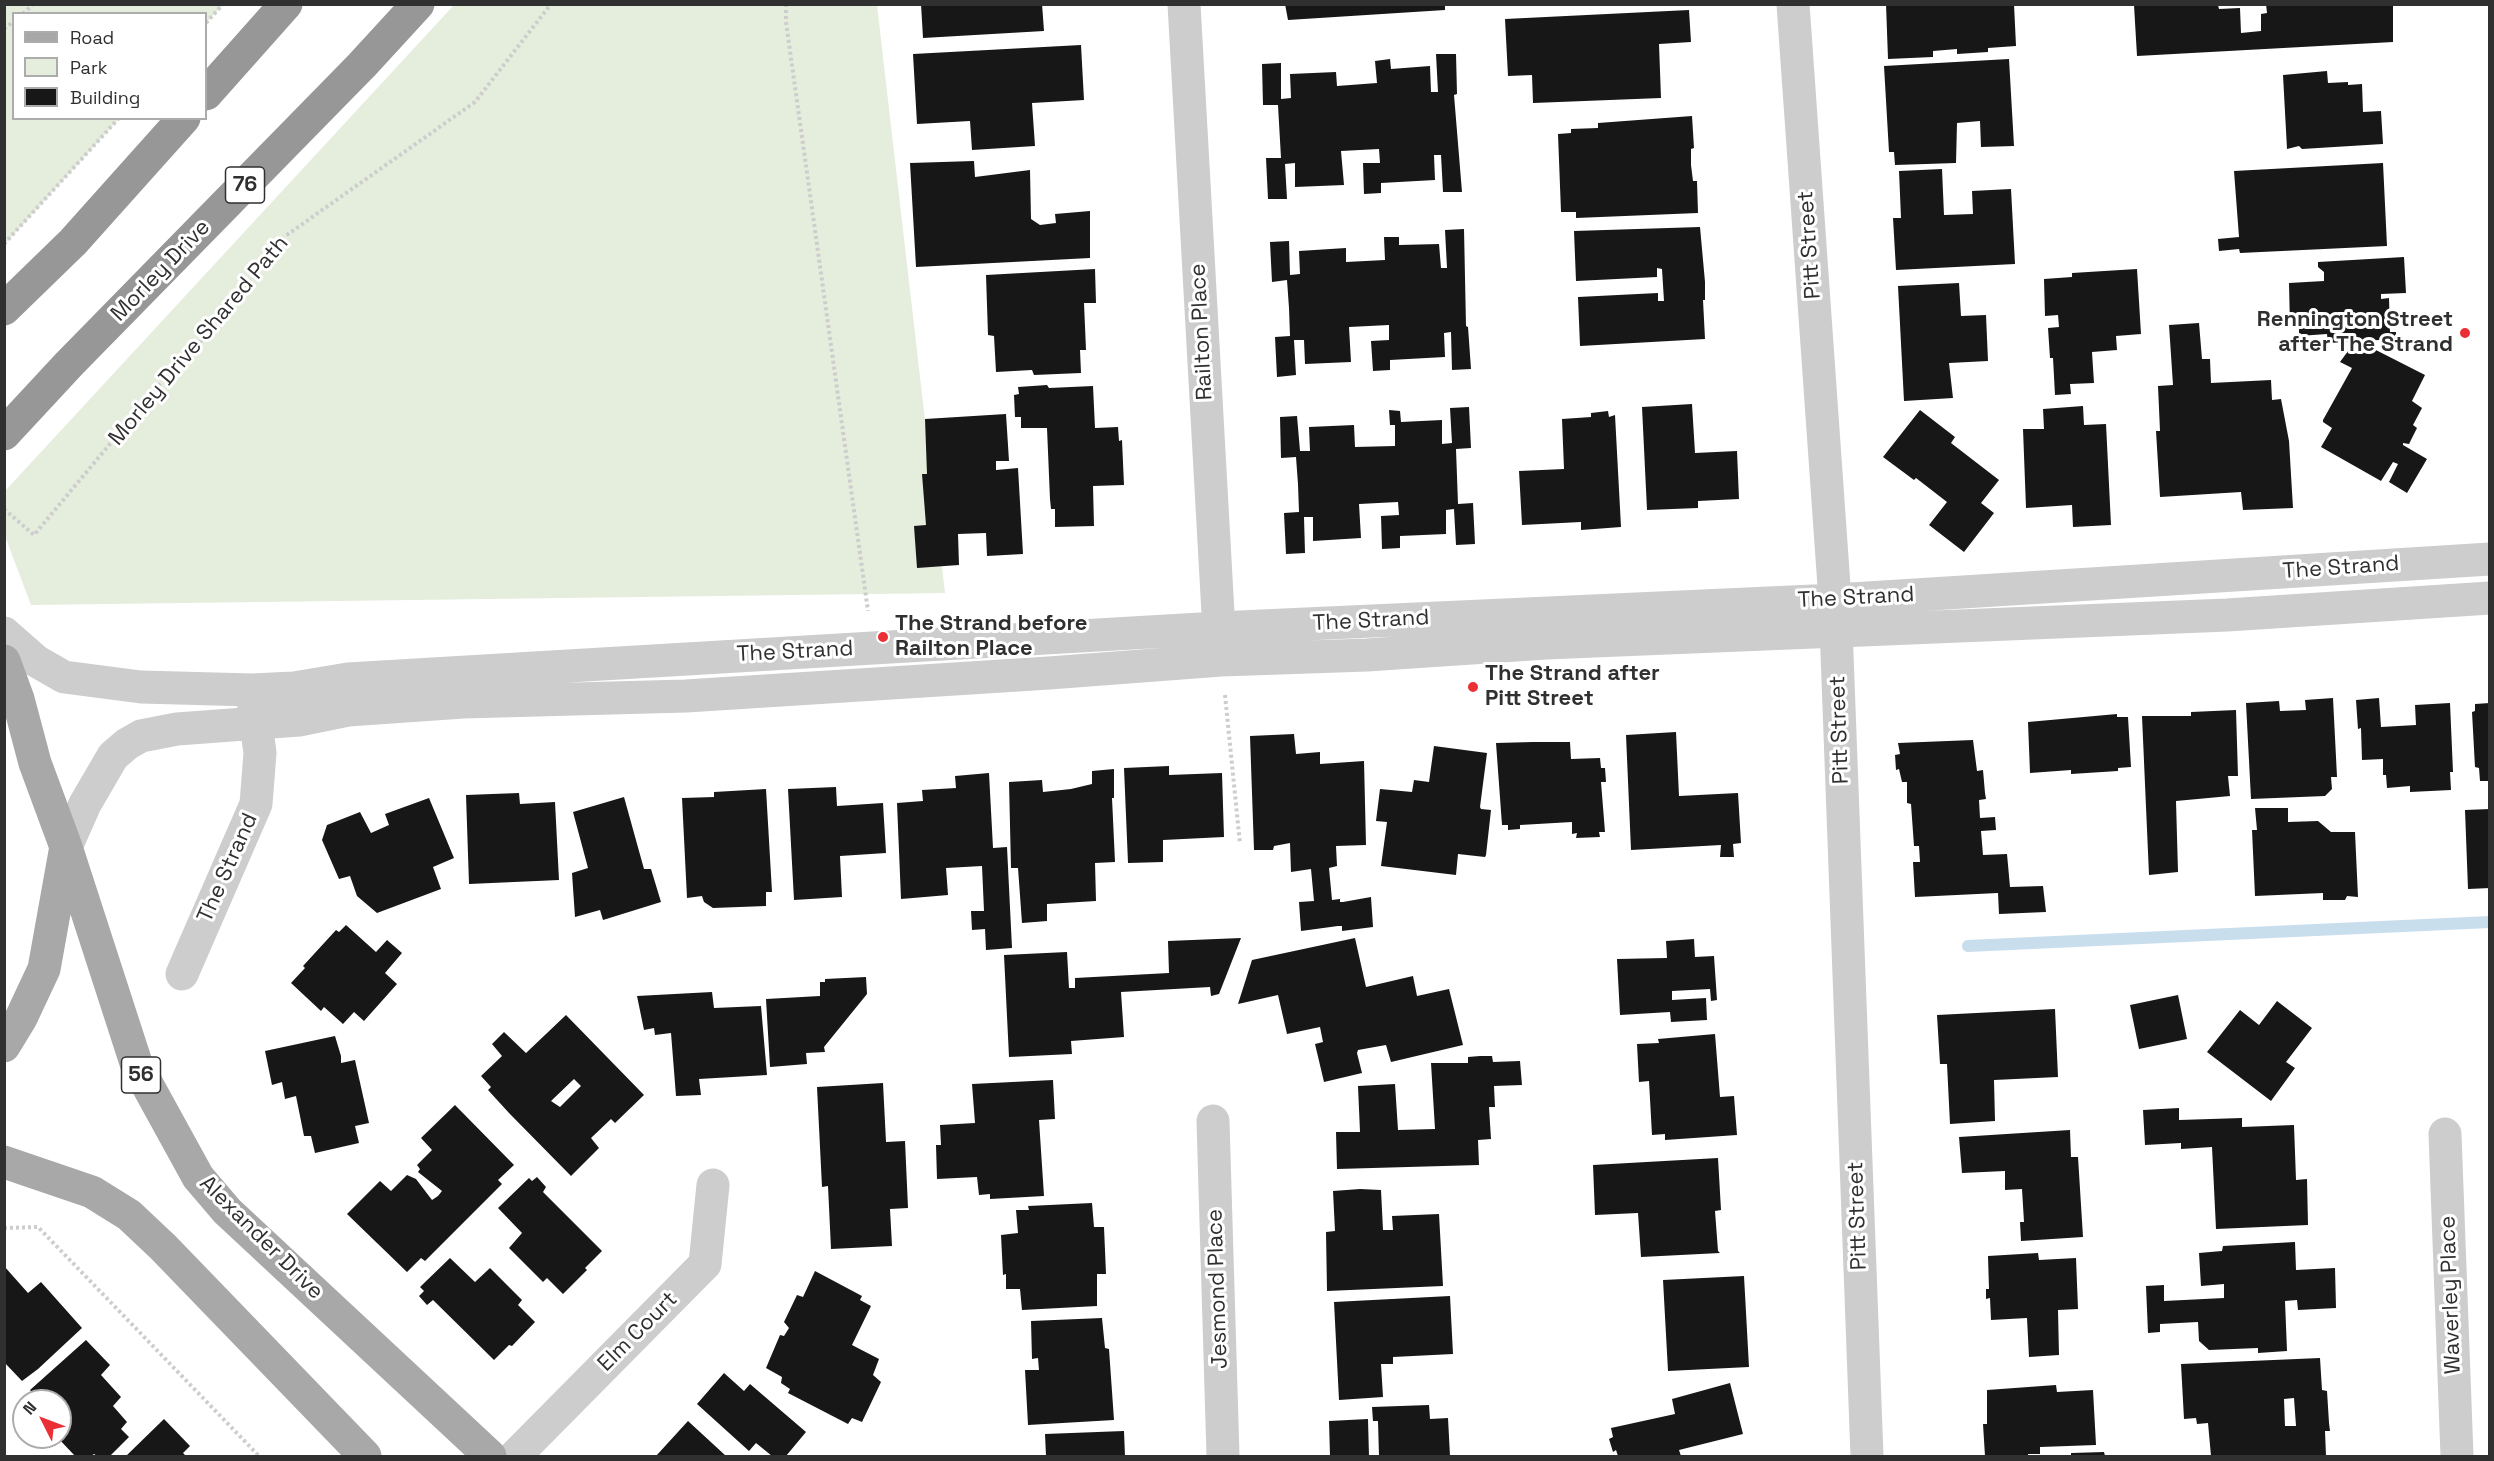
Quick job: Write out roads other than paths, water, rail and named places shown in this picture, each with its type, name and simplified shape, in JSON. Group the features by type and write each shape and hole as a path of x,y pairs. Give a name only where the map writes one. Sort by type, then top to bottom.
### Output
{"highway":[{"path":"207,93 286,4"},
{"name":"Morley Drive","path":"4,434 69,364 362,65 418,4"},
{"path":"4,309 73,242 182,120"}],"main road":[{"name":"Alexander Drive","path":"4,661 18,699 35,763 66,847 137,1066 198,1177 227,1211 490,1456"},
{"path":"4,1046 21,1018 44,969 66,847"},
{"path":"4,1162 92,1192 129,1215 163,1247 365,1456"}],"street":[{"name":"Railton Place","path":"1184,4 1220,644"},
{"name":"Pitt Street","path":"1793,4 1835,616 1867,1456"},
{"name":"The Strand","path":"66,847 96,784 113,756 127,744 141,736 177,729 254,706 294,688 348,679 873,648 1220,644 1367,655 1546,643 2490,559"},
{"name":"The Strand","path":"1835,616 2227,615 2490,598"},
{"name":"The Strand","path":"4,633 36,661 64,677 254,706 299,720 348,710 452,702 686,696 1049,673 1220,644"},
{"name":"The Strand","path":"182,974 256,804 260,753 254,706"},
{"name":"Jesmond Place","path":"1213,1120 1223,1456"},
{"name":"Waverley Place","path":"2445,1134 2457,1456"},
{"name":"Elm Court","path":"515,1456 705,1264 713,1185"}],"waterway":[{"path":"1968,946 2490,922"}],"place":[{"name":"Rennington Street after The Strand","path":"2465,333"},
{"name":"The Strand before Railton Place","path":"883,637"},
{"name":"The Strand after Pitt Street","path":"1473,687"}]}
